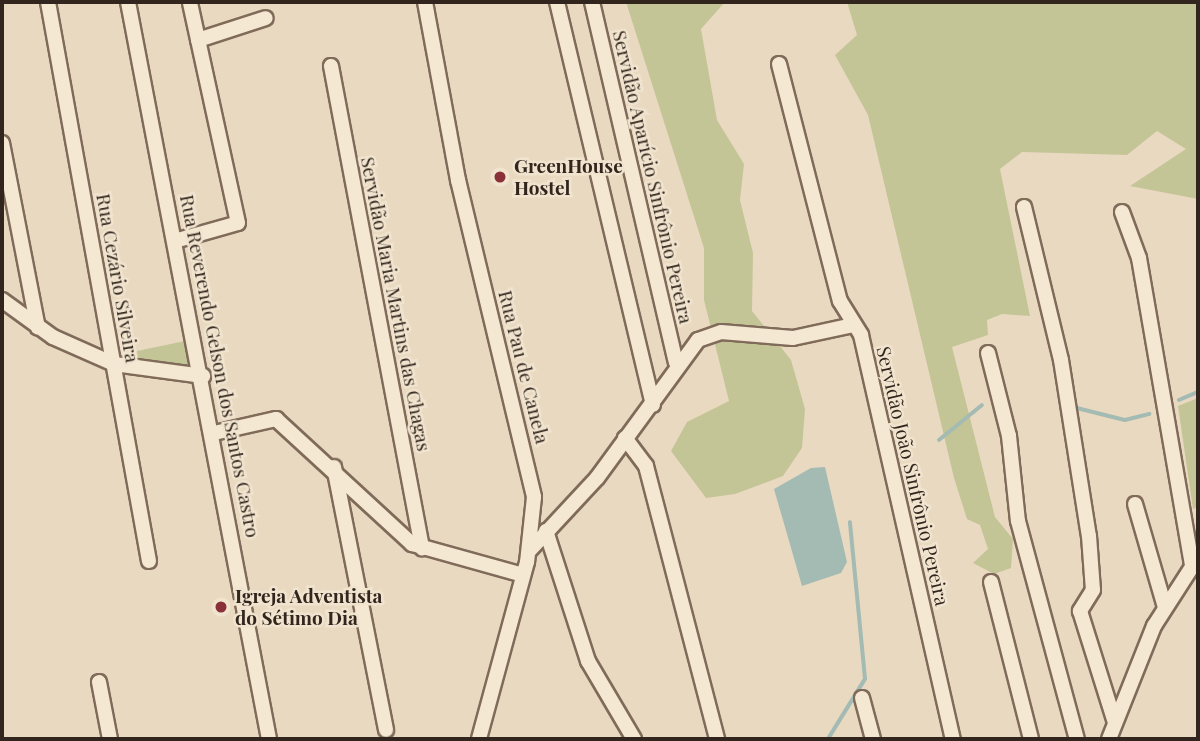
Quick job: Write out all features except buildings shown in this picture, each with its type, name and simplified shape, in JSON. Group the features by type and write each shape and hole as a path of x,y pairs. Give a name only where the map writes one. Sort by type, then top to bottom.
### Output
{"street":[{"name":"Rua Cezário Silveira","path":"48,2 149,561"},
{"name":"Rua Reverendo Gelson dos Santos Castro","path":"128,2 178,240 269,739"},
{"path":"178,240 238,223 190,2"},
{"name":"Rua Pau de Canela","path":"425,2 457,180 532,482 529,551 478,739"},
{"path":"557,2 653,405"},
{"name":"Servidão Aparício Sinfrônio Pereira","path":"592,2 676,362"},
{"path":"198,40 266,19"},
{"name":"Servidão João Sinfrônio Pereira","path":"779,64 841,301 853,325 906,515 953,739"},
{"name":"Servidão Maria Martins das Chagas","path":"331,66 422,548"},
{"path":"2,143 37,328"},
{"path":"1024,207 1061,360 1091,548 1093,590 1080,611 1115,723"},
{"path":"1109,739 1165,607 1195,561 1139,258 1122,212"},
{"path":"2,300 37,328 114,364 203,376"},
{"path":"529,551 630,443 676,362 698,340 721,332 781,338 853,325"},
{"path":"988,353 1009,436 1018,521 1077,739"},
{"path":"214,433 276,419 334,467 392,529 422,548 523,575"},
{"path":"630,443 646,466 673,580 694,643 717,739"},
{"path":"334,467 386,730"},
{"path":"1135,504 1165,607"},
{"path":"546,531 588,661 634,739"},
{"path":"991,582 1031,739"},
{"path":"99,682 110,739"},
{"path":"862,698 873,739"}],"green space":[{"path":"626,2 725,2 701,29 717,120 744,164 740,200 753,253 752,311 791,360 805,409 802,448 783,476 735,494 706,498 671,451 687,422 729,401 704,300 704,248"},
{"path":"847,2 1198,2 1198,199 1130,186 1186,149 1157,131 1127,155 1022,152 1000,169 1030,316 1002,314 987,320 988,335 952,347 995,517 1013,539 1011,568 994,574 973,563 988,549 980,525 967,519 954,478 868,115 835,55 857,35"},
{"path":"185,341 192,368 138,362 137,351"},
{"path":"1198,398 1198,507 1193,509 1178,406"}],"shaded area":[{"path":"825,467 847,562 841,573 802,586 774,489 811,468"}],"waterway":[{"path":"1179,400 1198,392"},
{"path":"939,440 982,405"},
{"path":"1077,408 1125,420 1149,414"},
{"path":"828,739 865,679 850,523"}],"place":[{"name":"GreenHouse Hostel","path":"500,177"},
{"name":"Igreja Adventista do Sétimo Dia","path":"221,607"}]}
